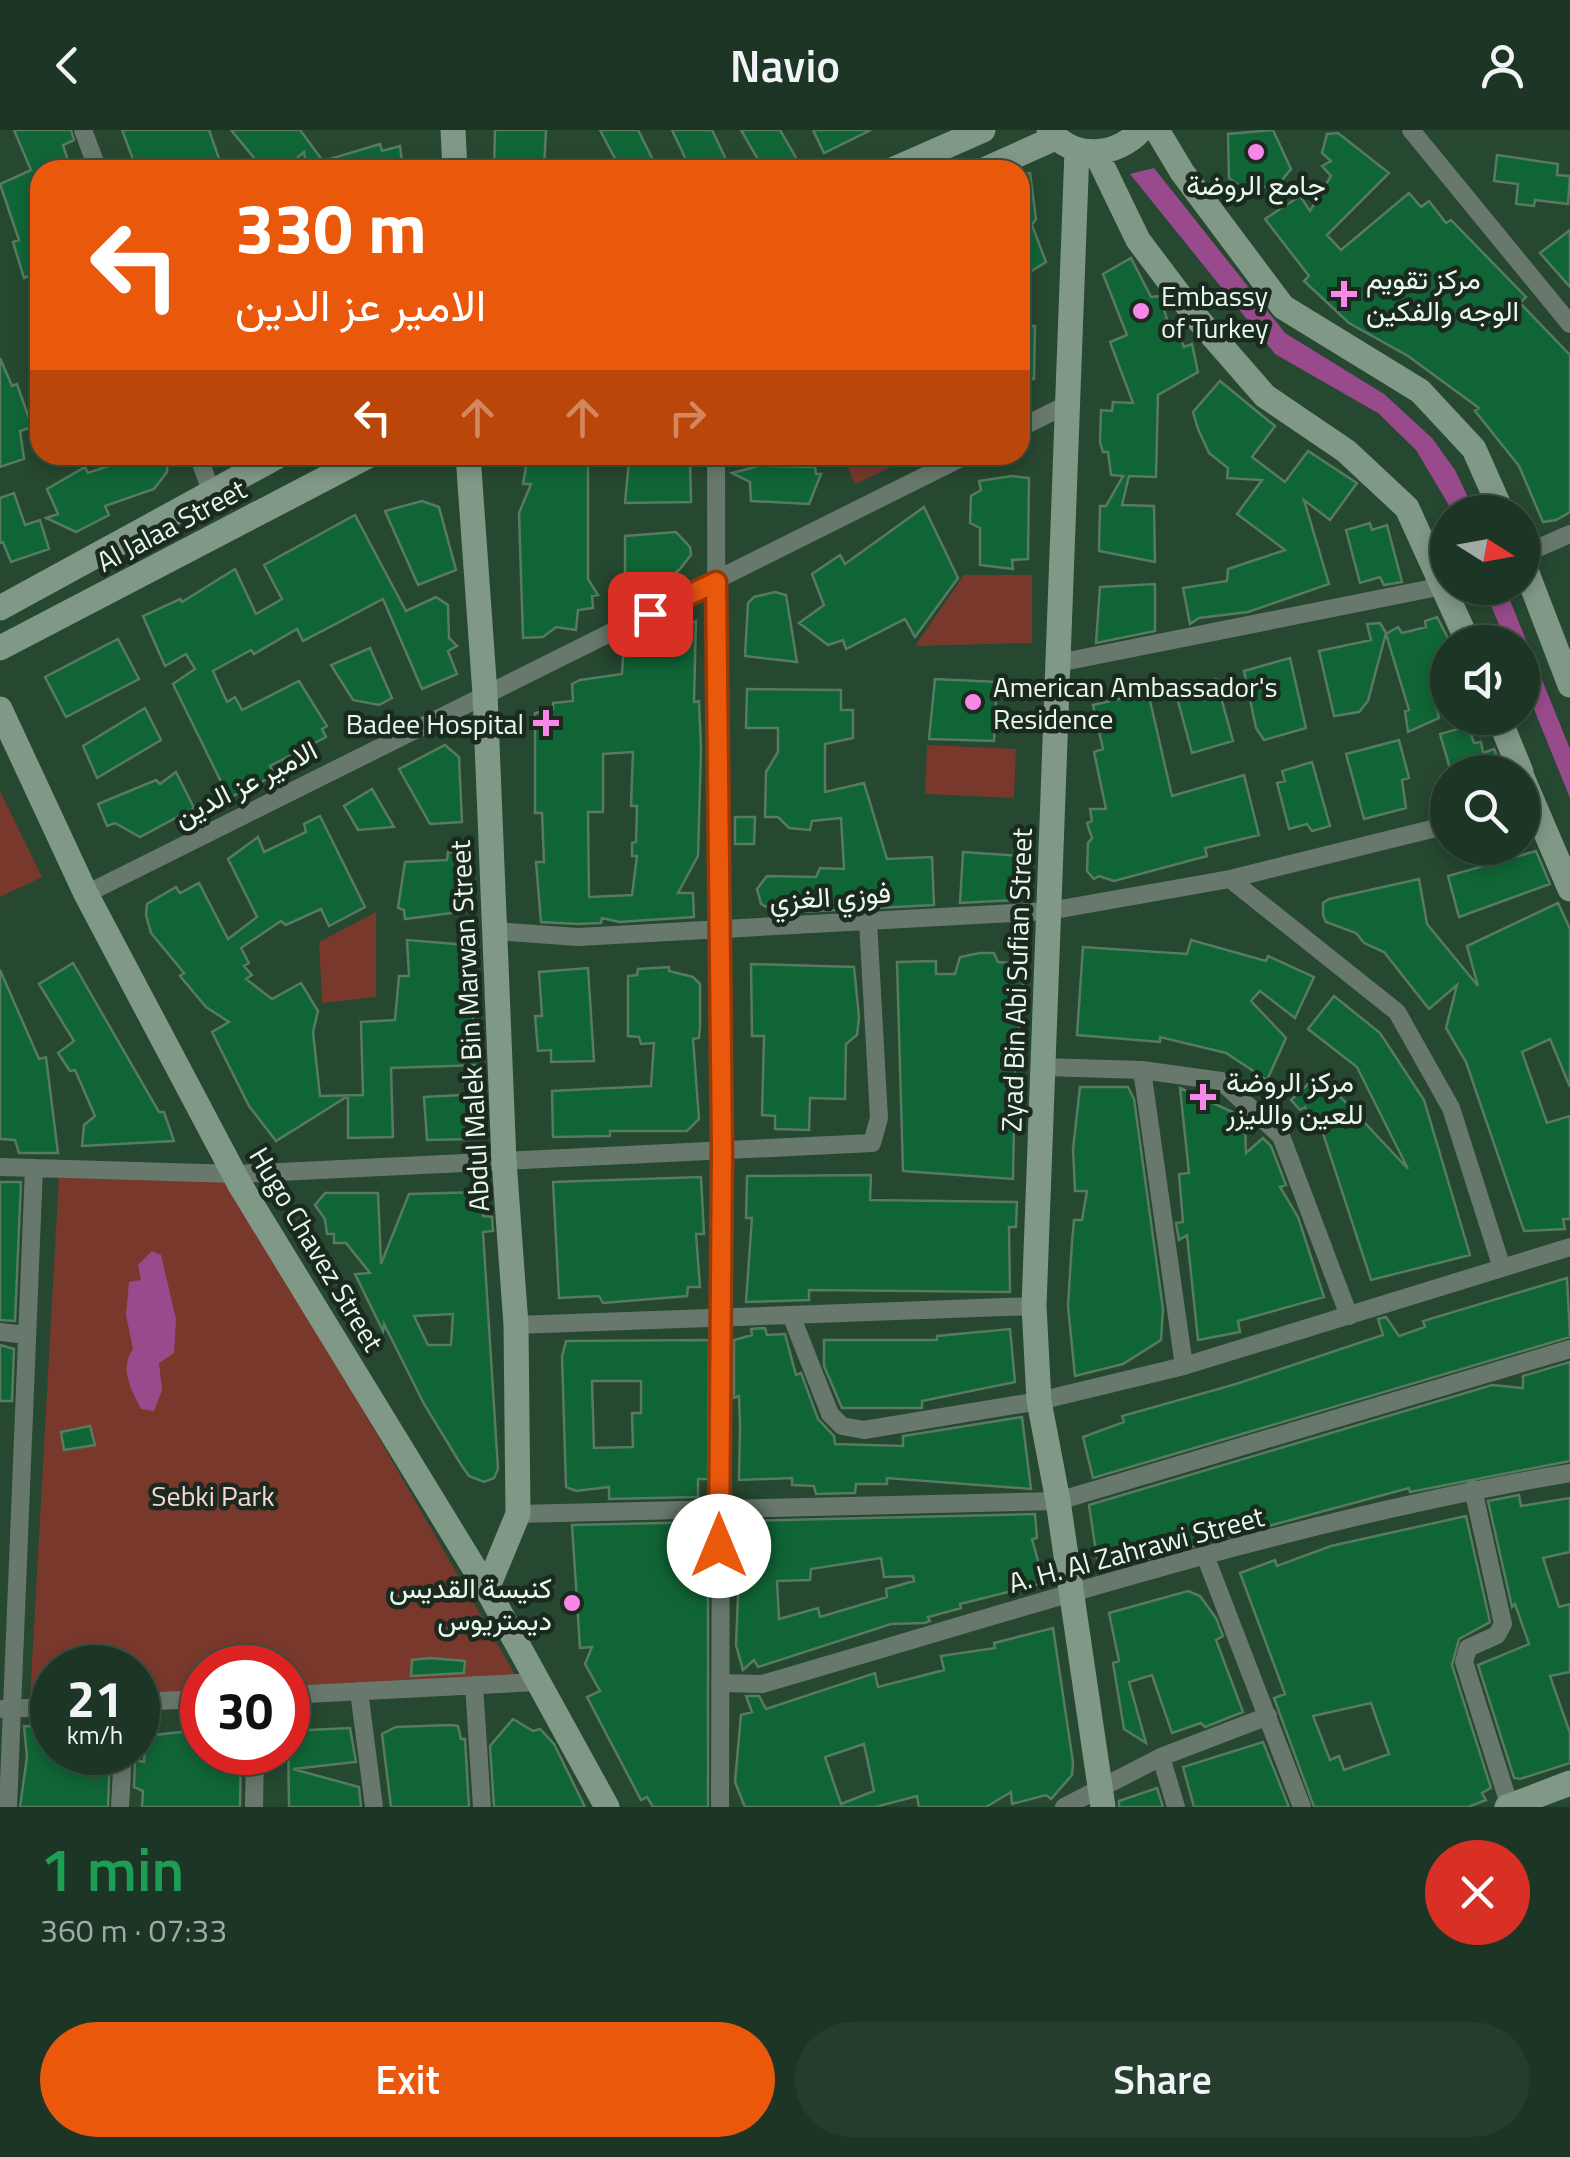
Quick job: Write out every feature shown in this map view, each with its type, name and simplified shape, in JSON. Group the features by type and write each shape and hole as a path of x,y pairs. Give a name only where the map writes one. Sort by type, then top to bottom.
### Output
{"street":[{"path":"83,130 94,160"},
{"path":"438,130 454,151"},
{"path":"915,160 983,130"},
{"path":"1015,160 1069,143 1128,143 1142,130"},
{"path":"1157,130 1182,172 1283,307 1420,391 1474,449 1494,495"},
{"path":"1411,130 1570,324"},
{"path":"1069,143 1196,317 1265,396 1346,451 1407,508 1430,553"},
{"name":"Zyad Bin Abi Sufian Street","path":"1069,143 1068,404 1034,1306 1039,1401 1058,1501 1101,1797"},
{"path":"1030,423 1068,404"},
{"path":"202,465 211,491"},
{"name":"Al Jalaa Street","path":"0,608 261,465"},
{"name":"Al Jalaa Street","path":"0,648 351,465"},
{"name":"Abdul Malek Bin Marwan Street","path":"469,465 485,694 504,1161 516,1325 518,1514 487,1589"},
{"path":"716,465 717,931 722,1150 718,1318 720,1807"},
{"name":"الامير عز الدين","path":"86,894 947,465"},
{"path":"1540,548 1570,534"},
{"path":"1058,663 1430,588"},
{"path":"1540,605 1570,685"},
{"name":"Hugo Chavez Street","path":"0,708 86,894 236,1174 487,1589 607,1807"},
{"path":"1540,829 1570,889"},
{"name":"فوزي الغزي","path":"494,931 578,937 1049,911 1230,880 1430,830"},
{"path":"1230,880 1396,1012 1451,1108 1502,1268"},
{"path":"0,1167 236,1174 872,1143 879,1118 868,921"},
{"path":"1043,1067 1142,1070 1221,1081 1281,1136 1350,1316"},
{"path":"1142,1070 1184,1366"},
{"path":"8,1807 5,1709 20,1498 34,1168"},
{"path":"791,1315 830,1414 842,1426 864,1430 1039,1401 1184,1366 1570,1247"},
{"path":"516,1325 1034,1306"},
{"path":"0,1332 26,1335"},
{"path":"518,1514 1058,1501 1570,1348"},
{"name":"A. H. Al Zahrawi Street","path":"720,1684 762,1684 1206,1558 1473,1489 1570,1473"},
{"path":"1473,1489 1503,1624 1497,1635 1468,1648 1464,1662 1509,1807 1570,1782"},
{"path":"0,1500 20,1498"},
{"path":"1206,1558 1302,1807"},
{"path":"310,1694 538,1682"},
{"path":"474,1685 482,1807"},
{"path":"360,1691 374,1807"},
{"path":"5,1709 30,1708"},
{"path":"1064,1807 1101,1797 1160,1757 1268,1716"},
{"path":"1160,1757 1176,1807"},
{"path":"120,1807 122,1775"},
{"path":"254,1807 255,1775"}],"green space":[{"path":"846,465 896,465 855,484"},
{"path":"964,575 1032,575 1032,643 915,646"},
{"path":"927,745 1016,749 1014,798 925,794"},
{"path":"0,791 42,877 0,897"},
{"path":"376,912 376,997 322,1003 319,942"},
{"name":"Sebki Park","path":"59,1175 229,1177 517,1678 310,1687 310,1645 180,1645 180,1693 160,1693 160,1645 33,1645"}],"shaded area":[{"path":"1154,168 1285,333 1384,394 1432,438 1467,495 1443,495 1416,450 1378,413 1275,354 1130,174"},
{"path":"1491,605 1512,605 1520,625 1499,625"},
{"path":"1540,675 1570,749 1570,798 1540,724"},
{"path":"152,1251 161,1255 176,1319 174,1353 159,1363 162,1390 154,1411 141,1409 128,1379 127,1364 133,1349 126,1315 129,1282 141,1280 138,1265"}],"building":[{"path":"14,130 71,130 74,140 63,145 68,160 30,160 30,168"},
{"path":"122,130 209,130 220,160 133,160"},
{"path":"231,130 300,130 322,160 305,160 304,152 295,160 256,160"},
{"path":"495,130 546,130 544,160 494,160"},
{"path":"600,130 638,130 653,160 616,160"},
{"path":"672,130 712,130 726,160 686,160"},
{"path":"741,130 780,130 797,160 758,160"},
{"path":"813,130 871,130 824,153"},
{"name":"جامع الروضة","path":"1273,130 1291,169 1277,186 1242,188 1229,178 1228,134"},
{"path":"1338,133 1389,173 1327,235 1341,250 1409,193 1421,207 1429,201 1446,223 1451,220 1526,297 1520,303 1570,355 1570,512 1543,522 1540,495 1531,495 1519,466 1475,411 1479,408 1408,356 1349,323 1304,281 1309,276 1265,219 1300,196 1310,211 1331,176 1322,166 1331,161 1322,153 1327,134"},
{"path":"380,144 382,151 400,146 402,160 326,160"},
{"path":"1497,155 1558,164 1557,175 1570,176 1568,204 1535,200 1534,206 1516,204 1518,184 1494,181"},
{"path":"30,170 30,276 24,278 13,242 19,240 0,184"},
{"path":"1030,173 1036,219 1032,225 1046,262 1030,272"},
{"path":"1570,230 1570,287 1540,253"},
{"path":"1131,258 1151,297 1160,296 1172,336 1179,334 1184,347 1192,344 1198,372 1158,395 1156,477 1129,476 1122,505 1154,506 1155,562 1099,551 1100,506 1106,506 1123,476 1111,475 1108,452 1103,452 1101,410 1112,411 1113,402 1133,403 1110,342 1127,335 1103,274"},
{"path":"1030,326 1035,326 1034,379 1030,379"},
{"path":"0,358 12,386 17,384 30,428 20,431 24,459 0,467"},
{"path":"1220,381 1275,426 1252,457 1285,482 1308,451 1357,483 1330,520 1304,500 1329,584 1248,612 1199,618 1190,624 1183,588 1227,581 1228,569 1285,550 1237,514 1262,480 1227,478 1228,468 1209,453 1198,429 1193,412"},
{"path":"111,465 167,465 167,472 154,489 105,506 109,515 76,532 46,518 58,514 47,489 85,467 88,473"},
{"path":"526,465 588,465 588,579 598,595 592,596 593,608 578,610 576,630 556,627 543,637 523,638 519,513 531,484 523,484"},
{"path":"629,465 690,465 691,502 625,503"},
{"path":"755,467 815,467 816,474 821,474 809,504 751,501 750,482 732,473"},
{"path":"1012,476 1029,478 1028,559 1012,560 1013,569 980,565 980,528 970,523 971,496 981,490 979,481"},
{"path":"14,493 25,525 40,520 49,549 11,562 3,542 0,543 0,498"},
{"path":"422,501 439,507 456,570 418,585 385,511"},
{"path":"924,507 958,578 915,637 905,619 846,649 843,640 828,645 799,623 824,605 812,574 840,555 845,564"},
{"path":"355,515 406,611 436,597 448,605 449,638 457,646 448,651 457,674 422,689 383,599 303,641 297,629 254,654 251,650 213,671 227,702 235,697 242,710 299,681 327,726 322,729 326,737 270,766 275,775 229,798 173,684 195,669 186,654 165,666 143,616 180,599 182,602 235,569 256,614 282,599 264,565"},
{"path":"1370,523 1372,530 1387,525 1402,582 1384,585 1380,577 1360,583 1346,530"},
{"path":"676,532 690,547 691,555 679,570 650,591 625,586 625,536"},
{"path":"1155,584 1155,631 1096,643 1100,587"},
{"path":"775,592 786,595 797,662 745,656 748,603 754,597"},
{"path":"1437,617 1441,625 1430,625 1430,722 1408,732 1405,711 1409,710 1386,634 1398,627 1402,633 1426,627 1425,621"},
{"path":"696,621 694,702 699,701 701,749 698,856 678,893 693,893 694,917 619,922 602,918 601,923 578,924 541,922 536,862 544,862 542,813 535,813 535,713 553,709 553,703 573,701 572,684 580,680 622,674 624,640 631,653","holes":["633,752 631,806 637,806 632,895 589,897 588,812 603,812 603,754"]},
{"path":"1380,623 1386,633 1368,701 1359,712 1334,716 1319,651 1371,640 1367,624"},
{"path":"118,639 139,679 66,717 45,677"},
{"path":"370,648 392,698 379,705 353,700 331,665"},
{"path":"1290,658 1306,728 1264,740 1256,728 1244,671"},
{"path":"935,679 997,682 994,741 929,739"},
{"path":"1216,679 1233,741 1192,753 1175,690"},
{"path":"747,689 841,690 841,710 853,710 853,738 825,744 825,792 864,783 887,859 932,857 934,905 779,913 761,904 757,889 767,876 816,877 820,868 844,869 841,818 812,821 810,830 789,828 778,817 765,817 766,772 778,752 778,728 746,728"},
{"path":"1148,692 1172,796 1244,775 1259,835 1205,848 1207,856 1114,881 1099,876 1094,879 1087,871 1088,843 1092,838 1087,823 1092,821 1090,809 1106,809 1094,752 1103,749 1093,705"},
{"path":"145,708 161,740 97,778 83,746"},
{"path":"1440,735 1471,735 1474,743 1481,742 1483,753 1494,749 1497,755 1446,755"},
{"path":"1399,740 1409,778 1402,780 1406,808 1364,819 1346,754"},
{"path":"445,745 459,757 462,822 430,824 399,769"},
{"path":"1312,762 1330,826 1312,831 1307,824 1289,829 1277,783 1285,781 1282,771"},
{"path":"176,772 194,808 140,837 115,823 107,826 98,804 156,780 160,784"},
{"path":"372,789 394,827 358,830 344,806"},
{"path":"320,816 365,907 329,926 321,909 286,925 281,921 241,948 249,963 244,966 252,975 246,979 272,999 301,983 318,1011 313,1032 320,1096 363,1095 361,1022 395,1020 399,976 409,976 407,940 468,945 470,972 476,979 472,991 474,1045 480,1045 481,1065 391,1068 393,1137 348,1138 348,1096 276,1141 249,1106 212,1032 229,1022 206,1007 180,976 184,973 151,933 146,915 147,904 176,887 180,893 199,883 228,939 257,917 228,859 258,837 264,852 306,832 304,824"},
{"path":"735,817 755,817 754,844 735,844"},
{"path":"448,852 465,854 468,911 405,919 404,910 398,908 405,862 447,860"},
{"path":"963,852 1020,856 1015,900 960,903"},
{"path":"1540,860 1550,884 1459,917 1448,876 1487,865 1540,865"},
{"path":"1419,879 1427,924 1478,986 1467,946 1558,903 1570,929 1570,1087 1550,1039 1522,1052 1547,1123 1570,1116 1570,1219 1563,1219 1565,1229 1524,1231 1466,1062 1446,1028 1457,985 1429,1009 1384,952 1364,943 1356,933 1326,922 1323,915 1323,903 1329,899"},
{"path":"1191,940 1266,961 1268,956 1314,977 1295,1018 1260,991 1251,1001 1286,1038 1267,1080 1226,1053 1160,1037 1160,1042 1077,1035 1083,947 1187,954"},
{"path":"994,953 998,962 1012,963 1024,976 1015,1068 1013,1179 903,1171 897,962 936,961 936,974 955,974 960,957"},
{"path":"73,963 159,1112 164,1112 174,1141 82,1146 84,1125 95,1116 75,1070 70,1071 58,1053 74,1041 39,984"},
{"path":"751,964 854,967 859,1017 857,1035 846,1044 845,1099 810,1098 809,1130 775,1129 775,1116 762,1115 764,1036 752,1036"},
{"path":"669,967 669,971 693,977 700,984 699,1038 693,1039 699,1119 687,1131 610,1131 610,1136 553,1137 552,1091 651,1086 654,1043 641,1044 639,1037 628,1036 628,976 637,975 638,969"},
{"path":"588,968 594,1061 551,1062 551,1050 538,1051 535,1016 542,1016 539,972"},
{"path":"0,970 39,1059 46,1057 58,1153 19,1153 15,1140 0,1139"},
{"path":"1334,996 1380,1033 1424,1100 1470,1255 1371,1280 1322,1130 1318,1130 1305,1107 1300,1110 1291,1100 1319,1074 1408,1169 1357,1067 1308,1029"},
{"path":"1080,1087 1128,1087 1134,1099 1163,1309 1161,1340 1123,1364 1075,1376 1068,1306 1072,1242 1074,1220 1082,1220 1087,1191 1075,1191 1073,1149"},
{"path":"1180,1088 1239,1115 1245,1123 1246,1153 1263,1138 1271,1146 1286,1185 1280,1187 1298,1217 1324,1297 1238,1321 1240,1332 1198,1340 1187,1235 1179,1240 1176,1223 1183,1222 1179,1174 1189,1173"},
{"path":"480,1094 477,1139 427,1140 424,1097"},
{"path":"871,1175 870,1200 1017,1202 1016,1227 1009,1227 1010,1292 809,1290 809,1300 746,1302 752,1218 746,1218 747,1176"},
{"path":"701,1177 704,1234 696,1234 700,1287 688,1287 687,1296 603,1303 599,1296 559,1298 553,1182"},
{"path":"0,1182 21,1182 15,1321 0,1320"},
{"path":"481,1192 483,1216 492,1217 493,1231 483,1232 498,1469 494,1478 484,1482 469,1476 460,1463 424,1404 384,1324 383,1331 355,1274 370,1273 346,1243 334,1243 334,1234 327,1234 325,1219 315,1205 325,1193 378,1193 381,1264 409,1194","holes":["453,1314 451,1345 428,1345 414,1316"]},
{"path":"1567,1278 1570,1337 1093,1478 1083,1437 1124,1422 1122,1416 1236,1384 1383,1335 1378,1319 1386,1317 1399,1336 1425,1327 1423,1321"},
{"path":"765,1328 767,1335 785,1334 796,1375 801,1373 818,1419 834,1436 835,1444 903,1446 903,1436 1022,1417 1031,1489 887,1478 887,1484 856,1484 855,1493 816,1494 814,1486 792,1485 792,1478 739,1480 734,1340 752,1335 751,1329"},
{"path":"1010,1329 1015,1382 922,1401 922,1408 842,1408 824,1366 824,1340 937,1340 937,1336"},
{"path":"709,1340 708,1479 698,1479 698,1497 609,1499 609,1487 576,1491 566,1487 562,1357 566,1341","holes":["592,1381 641,1381 641,1413 632,1413 633,1447 594,1448"]},
{"path":"0,1345 14,1349 12,1401 0,1401"},
{"path":"1570,1362 1570,1461 1410,1492 1409,1488 1099,1572 1089,1505 1492,1385 1523,1388 1523,1376"},
{"path":"90,1426 95,1445 64,1450 61,1432"},
{"path":"1519,1495 1521,1506 1570,1498 1570,1552 1543,1558 1559,1607 1570,1604 1570,1672 1550,1676 1570,1733 1570,1763 1520,1779 1514,1778 1478,1665 1529,1644 1515,1604 1512,1607 1488,1501"},
{"path":"1035,1514 1037,1538 1032,1539 1044,1583 960,1604 961,1608 928,1617 930,1621 924,1623 891,1624 758,1667 754,1660 743,1670 736,1645 741,1521","holes":["881,1558 884,1577 913,1576 914,1581 886,1589 887,1597 820,1617 818,1608 779,1619 777,1581 810,1580 811,1569"]},
{"path":"1466,1516 1490,1622 1459,1639 1452,1665 1491,1788 1482,1793 1486,1800 1468,1807 1314,1807 1274,1698 1285,1694 1240,1573 1275,1560 1277,1566 1331,1546","holes":["1371,1703 1389,1754 1344,1770 1339,1756 1330,1760 1313,1716"]},
{"path":"708,1522 708,1807 653,1807 647,1797 641,1800 587,1697 600,1691 585,1664 592,1647 580,1648 572,1525"},
{"path":"1188,1591 1200,1596 1216,1618 1223,1636 1216,1640 1243,1712 1205,1727 1201,1723 1172,1733 1152,1675 1129,1682 1146,1743 1124,1729 1113,1663 1119,1661 1109,1613"},
{"path":"1053,1628 1073,1762 1072,1775 1051,1799 1046,1795 1012,1804 1011,1792 986,1807 919,1807 917,1796 875,1807 745,1807 735,1782 741,1715 752,1712 746,1696 759,1696 766,1709 875,1673 878,1687 944,1670 941,1656 995,1648 994,1643","holes":["864,1744 874,1791 841,1804 825,1757"]},
{"path":"412,1660 465,1661 464,1673 411,1676"},
{"path":"513,1719 533,1731 540,1729 554,1744 585,1807 494,1807 490,1746"},
{"path":"24,1726 30,1726 30,1775 109,1775 108,1807 20,1807 27,1757"},
{"path":"458,1726 461,1739 465,1739 469,1807 391,1807 382,1734 396,1727"},
{"path":"350,1728 356,1762 310,1767 310,1730"},
{"path":"180,1732 180,1775 241,1775 240,1807 142,1807 143,1791 134,1787 134,1775 160,1775 160,1734"},
{"path":"1263,1742 1289,1807 1194,1807 1183,1767"},
{"path":"310,1774 359,1787 361,1807 289,1807 289,1775"},
{"path":"1157,1788 1163,1807 1119,1807 1119,1801"}],"place":[{"name":"جامع الروضة","path":"1256,152"},
{"name":"مركز تقويم الوجه والفكين","path":"1344,294"},
{"name":"Embassy of Turkey","path":"1141,311"},
{"name":"American Ambassador's Residence","path":"973,702"},
{"name":"Badee Hospital","path":"546,723"},
{"name":"مركز الروضة للعين والليزر","path":"1203,1097"},
{"name":"كنيسة القديس ديمتريوس","path":"572,1603"}],"route":[{"path":"650,614 716,582 722,1150 719,1546"}]}
